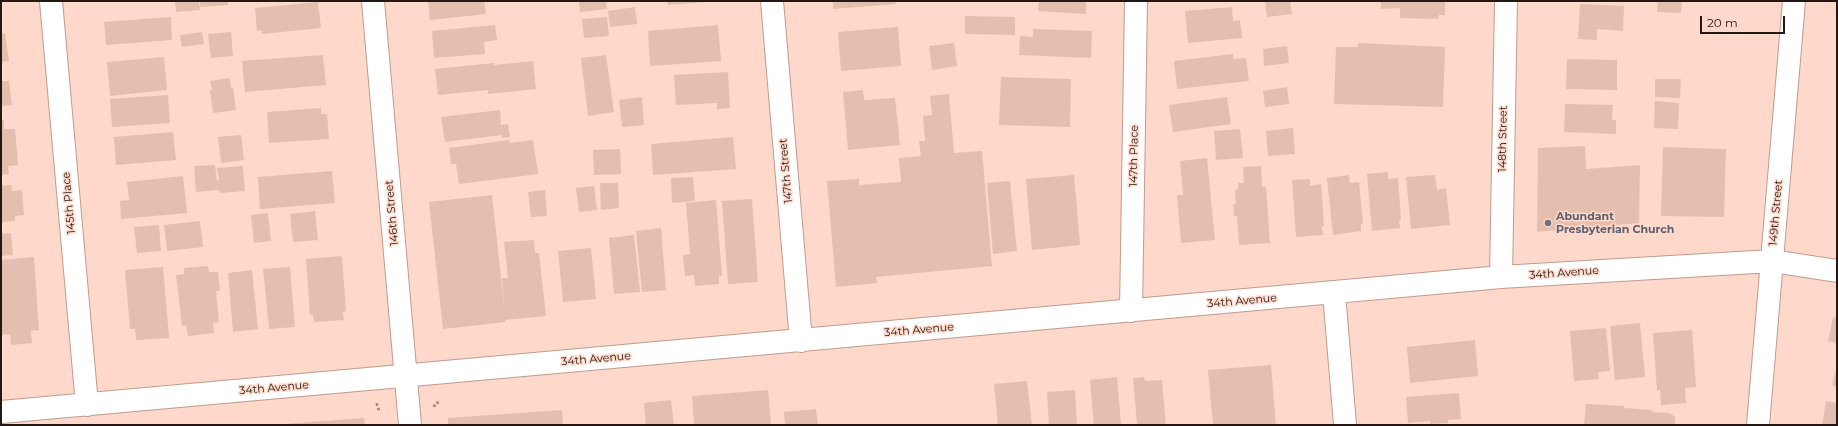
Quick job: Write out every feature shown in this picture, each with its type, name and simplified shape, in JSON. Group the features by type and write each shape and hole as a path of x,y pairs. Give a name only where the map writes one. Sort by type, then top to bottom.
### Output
{"street":[{"name":"145th Place","path":"51,1 87,405"},
{"name":"146th Street","path":"373,1 410,425"},
{"name":"147th Street","path":"772,1 801,341"},
{"name":"147th Place","path":"1130,311 1136,1"},
{"name":"148th Street","path":"1501,277 1506,1"},
{"name":"149th Street","path":"1758,425 1794,1"},
{"name":"34th Avenue","path":"1,412 1501,277 1772,260 1837,271"},
{"path":"1334,293 1345,425"}],"path":[{"path":"377,403 377,409 385,409"}],"building":[{"path":"175,1 199,1 200,10 176,12"},
{"path":"200,1 228,1 228,5 200,7"},
{"path":"428,1 484,1 486,14 430,20"},
{"path":"579,1 606,1 607,9 580,12"},
{"path":"667,1 705,1 706,2 668,5"},
{"path":"833,1 896,1 896,4 833,9"},
{"path":"1039,1 1086,1 1086,14 1038,11"},
{"path":"1265,1 1290,1 1292,14 1267,17"},
{"path":"1381,1 1445,1 1445,15 1439,15 1438,19 1400,18 1400,8 1381,9"},
{"path":"1658,1 1682,1 1681,13 1657,12"},
{"path":"318,2 321,28 262,34 262,30 257,31 255,8"},
{"path":"1580,4 1624,6 1623,31 1597,29 1597,40 1578,39"},
{"path":"635,7 637,24 610,27 608,11"},
{"path":"1232,7 1233,21 1240,20 1242,38 1188,43 1185,11"},
{"path":"965,16 1015,17 1015,35 965,34"},
{"path":"171,17 172,40 106,45 104,22"},
{"path":"607,17 609,36 584,38 582,19"},
{"path":"495,25 497,40 484,42 485,54 434,58 432,31"},
{"path":"718,25 721,61 650,66 648,31"},
{"path":"898,27 901,66 841,71 838,32"},
{"path":"1033,29 1092,31 1091,58 1019,55 1020,36 1033,37"},
{"path":"202,32 204,44 182,47 180,35"},
{"path":"231,32 233,56 211,58 208,34"},
{"path":"5,33 9,61 1,62 1,34"},
{"path":"954,43 957,66 932,70 929,46"},
{"path":"1358,43 1445,47 1443,107 1334,104 1336,47 1358,47"},
{"path":"1287,46 1289,63 1264,66 1263,49"},
{"path":"1233,54 1233,59 1246,58 1249,81 1177,89 1174,61"},
{"path":"323,55 326,85 245,92 242,61"},
{"path":"606,55 614,112 588,116 581,58"},
{"path":"164,57 167,90 110,96 107,62"},
{"path":"1567,59 1617,60 1617,90 1566,89"},
{"path":"533,61 536,89 488,94 488,90 438,95 435,69"},
{"path":"728,72 730,108 717,109 717,103 676,105 674,75"},
{"path":"1001,77 1071,79 1070,127 999,125"},
{"path":"230,78 231,88 233,87 236,110 213,113 210,81"},
{"path":"1655,79 1681,79 1680,98 1655,97"},
{"path":"1,81 9,81 12,105 1,106"},
{"path":"1287,87 1289,104 1265,107 1263,91"},
{"path":"863,90 864,100 895,98 900,145 848,150 843,92"},
{"path":"949,94 954,153 982,151 992,266 876,277 877,283 836,287 827,181 859,179 859,185 901,182 899,158 921,156 919,141 925,141 923,116 932,115 930,96"},
{"path":"168,95 170,123 112,127 110,99"},
{"path":"642,97 644,125 622,127 619,100"},
{"path":"1227,97 1231,124 1173,132 1169,105"},
{"path":"1655,101 1679,103 1678,129 1654,128"},
{"path":"1565,104 1613,105 1612,120 1616,120 1616,134 1564,132"},
{"path":"321,108 321,114 327,114 329,139 269,143 267,112"},
{"path":"500,110 501,125 508,124 510,137 502,138 502,135 445,142 441,117"},
{"path":"1,120 4,120 4,129 15,129 18,165 8,166 9,174 1,175"},
{"path":"1293,128 1295,154 1268,156 1266,131"},
{"path":"1240,129 1243,158 1216,160 1214,131"},
{"path":"173,132 176,160 116,165 114,137"},
{"path":"241,135 244,160 221,163 218,137"},
{"path":"733,137 736,169 653,175 651,144"},
{"path":"509,140 510,143 533,140 538,174 459,184 456,164 451,164 449,148"},
{"path":"1585,146 1586,169 1640,165 1639,223 1537,232 1538,148"},
{"path":"1663,147 1726,149 1724,217 1661,216"},
{"path":"620,149 621,174 594,175 593,150"},
{"path":"1207,158 1215,240 1181,243 1177,195 1183,195 1180,161"},
{"path":"215,165 217,181 219,180 217,168 243,166 245,191 220,193 219,190 196,192 194,166"},
{"path":"1261,166 1262,187 1266,187 1270,243 1239,245 1237,216 1234,216 1233,204 1236,204 1235,190 1238,190 1238,183 1244,183 1243,167"},
{"path":"332,171 335,203 260,209 258,177"},
{"path":"1388,172 1388,179 1398,178 1401,220 1399,220 1400,228 1372,231 1367,174"},
{"path":"1074,175 1080,245 1032,250 1026,179"},
{"path":"1349,175 1350,183 1359,182 1363,223 1361,224 1361,231 1333,235 1327,178"},
{"path":"1435,175 1437,190 1446,188 1450,225 1411,229 1406,177"},
{"path":"183,176 187,213 121,219 120,201 129,200 127,182"},
{"path":"693,177 695,201 672,203 671,178"},
{"path":"1310,179 1310,186 1321,184 1324,226 1322,226 1323,235 1296,237 1292,180"},
{"path":"1010,181 1017,251 993,254 987,183"},
{"path":"600,183 618,183 619,208 601,210"},
{"path":"11,185 12,191 22,190 24,215 15,216 15,221 1,222 1,186"},
{"path":"594,186 597,210 579,212 576,188"},
{"path":"545,190 547,216 531,217 528,192"},
{"path":"492,195 505,314 502,278 508,278 504,242 534,240 535,253 539,253 546,316 443,329 429,202"},
{"path":"752,199 758,282 728,284 722,201"},
{"path":"716,200 722,276 719,276 719,284 695,286 694,275 685,276 683,255 690,254 686,203"},
{"path":"315,211 318,240 293,242 290,214"},
{"path":"268,213 271,241 254,243 251,215"},
{"path":"200,221 203,247 167,251 164,225"},
{"path":"159,225 161,251 137,253 134,227"},
{"path":"661,228 666,290 642,292 636,231"},
{"path":"11,233 13,255 1,256 1,234"},
{"path":"634,235 640,292 614,294 609,238"},
{"path":"591,248 596,299 563,302 558,251"},
{"path":"342,256 346,311 343,312 344,320 314,322 313,315 310,315 306,259"},
{"path":"34,257 39,330 31,331 32,343 11,345 10,334 1,335 1,260"},
{"path":"208,266 209,272 218,272 220,291 216,291 219,322 213,323 214,333 188,336 186,325 182,326 176,275 184,274 184,268"},
{"path":"163,267 169,338 136,340 135,329 130,329 125,270"},
{"path":"290,267 295,327 269,329 263,269"},
{"path":"252,270 258,329 233,332 228,273"},
{"path":"1833,317 1837,318 1837,343 1828,341"},
{"path":"1640,323 1645,377 1615,380 1610,326"},
{"path":"1606,328 1610,371 1598,372 1599,379 1574,381 1570,331"},
{"path":"1692,330 1696,387 1685,388 1686,403 1661,405 1660,390 1657,391 1653,333"},
{"path":"1475,340 1478,376 1410,383 1407,347"},
{"path":"1271,365 1276,425 1213,425 1208,370"},
{"path":"1837,368 1837,387 1832,385"},
{"path":"1117,377 1121,425 1094,425 1090,380"},
{"path":"1144,377 1145,381 1162,380 1166,425 1137,425 1133,378"},
{"path":"1027,381 1032,425 998,425 994,384"},
{"path":"768,390 771,425 694,425 692,396"},
{"path":"1075,390 1077,425 1049,425 1047,392"},
{"path":"1459,393 1461,419 1448,420 1448,423 1430,424 1430,421 1408,423 1406,397"},
{"path":"671,400 674,425 646,425 644,403"},
{"path":"1826,401 1837,403 1837,425 1822,425"},
{"path":"1586,404 1624,406 1624,408 1670,413 1675,417 1675,425 1584,425"},
{"path":"816,409 818,425 785,425 784,412"},
{"path":"562,410 563,425 448,425 448,418"},
{"path":"364,418 365,425 284,425 284,424"}],"place":[{"name":"Abundant Presbyterian Church","path":"1548,223"}]}
